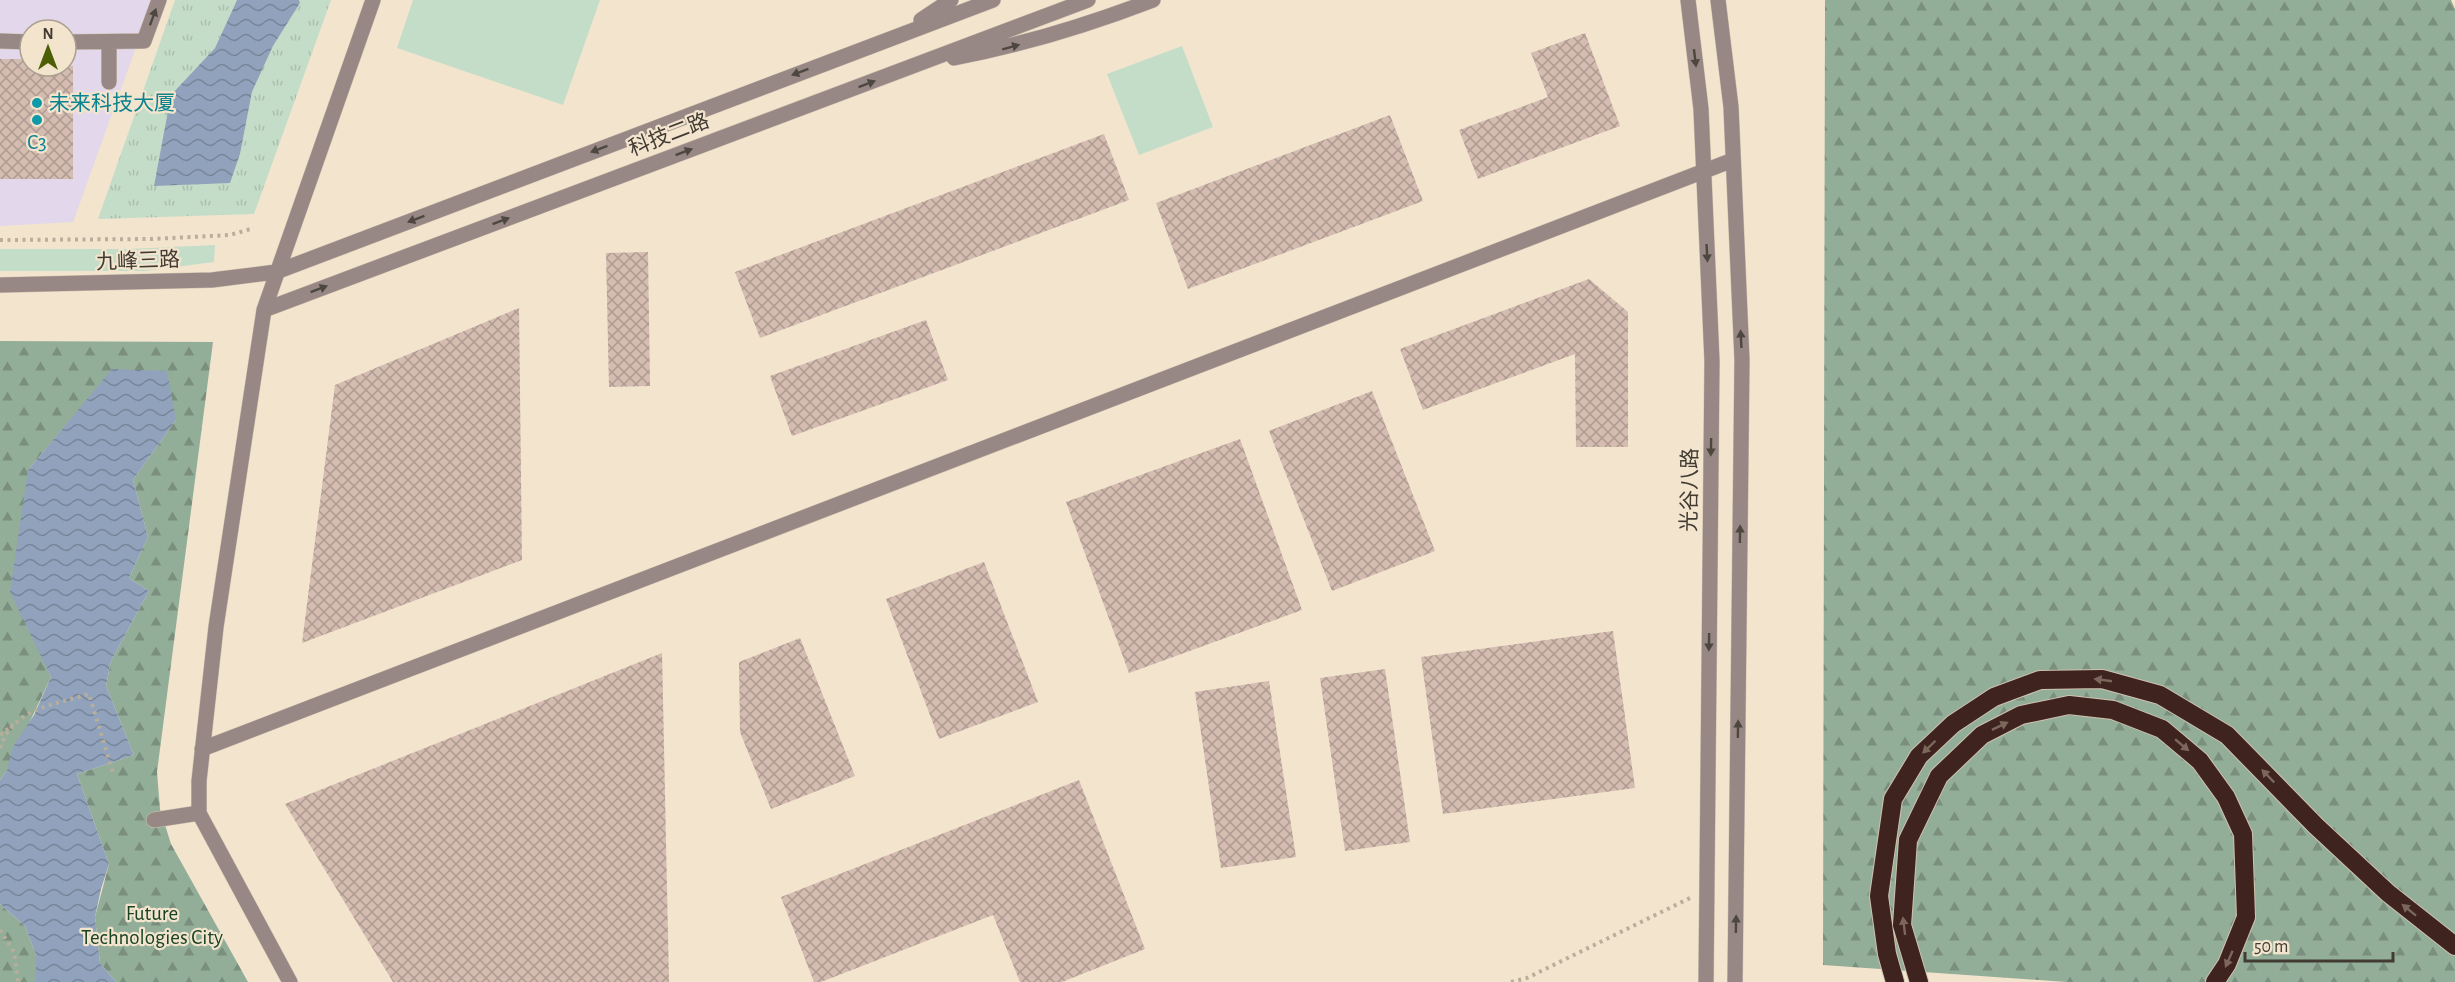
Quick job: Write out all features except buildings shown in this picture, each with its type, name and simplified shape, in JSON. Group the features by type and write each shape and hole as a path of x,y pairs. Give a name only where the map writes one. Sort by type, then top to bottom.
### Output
{"highway":[{"path":"1895,982 1887,954 1879,896 1893,799 1919,756 1953,724 1994,697 2040,680 2102,679 2160,695 2228,735 2316,826 2380,885 2455,946"},
{"path":"1919,982 1902,925 1908,840 1939,776 1982,735 2021,715 2069,705 2113,710 2162,729 2200,761 2226,797 2242,834 2246,917 2228,964 2215,982"}],"street":[{"path":"78,42 144,41 159,0"},
{"path":"290,982 198,813 202,749 216,627 264,309 373,0"},
{"path":"899,35 951,0"},
{"name":"科技二路","path":"276,272 993,0"},
{"name":"科技二路","path":"264,309 1088,0"},
{"path":"912,66 1003,49 1073,29 1153,0"},
{"name":"光谷八路","path":"1688,0 1701,109 1712,361 1706,982"},
{"path":"1718,0 1731,107 1742,360 1735,982"},
{"path":"0,41 18,42"},
{"path":"109,42 109,82"},
{"path":"202,749 1733,160"},
{"name":"九峰三路","path":"0,285 212,280 276,272"},
{"path":"154,820 198,813"}],"path":[{"path":"0,240 152,239 230,235 254,228"},
{"path":"0,733 2,734 19,718 33,711 89,694 112,772"},
{"path":"0,748 19,718"},
{"path":"1511,982 1527,978 1707,890"},
{"path":"0,930 14,952 18,982"}],"shaded area":[{"path":"0,0 153,0 73,222 0,226"}],"green space":[{"path":"175,0 237,0 215,48 171,95 155,186 240,154 252,92 273,46 300,3 299,0 331,0 254,214 98,219"},
{"path":"413,0 600,0 563,105 397,48"},
{"path":"1825,0 2451,0 2455,9 2455,982 2066,982 1823,965"},
{"path":"1182,46 1213,127 1139,155 1107,74"},
{"path":"215,245 214,262 145,271 0,271 0,249 128,249"},
{"name":"Future Technologies City","path":"0,341 213,342 157,772 160,809 171,844 248,982 116,982 100,963 95,917 109,864 77,774 134,755 106,686 111,661 149,591 129,578 148,537 133,480 176,420 70,420 28,470 34,639 51,677 7,770 0,780"},
{"name":"Future Technologies City","path":"0,904 25,926 36,955 36,982 0,982"}],"water":[{"path":"237,0 299,0 300,3 273,46 252,92 240,154 230,183 154,186 171,95 215,48"},
{"path":"112,369 167,371 176,420 133,480 148,537 129,578 149,591 111,661 106,686 134,755 77,774 109,864 95,917 100,963 116,982 36,982 36,955 25,926 0,904 0,780 7,770 13,747 34,715 51,677 10,592 28,470"}],"place":[{"name":"未来科技大厦","path":"37,103"},
{"name":"C3","path":"37,120"}]}
